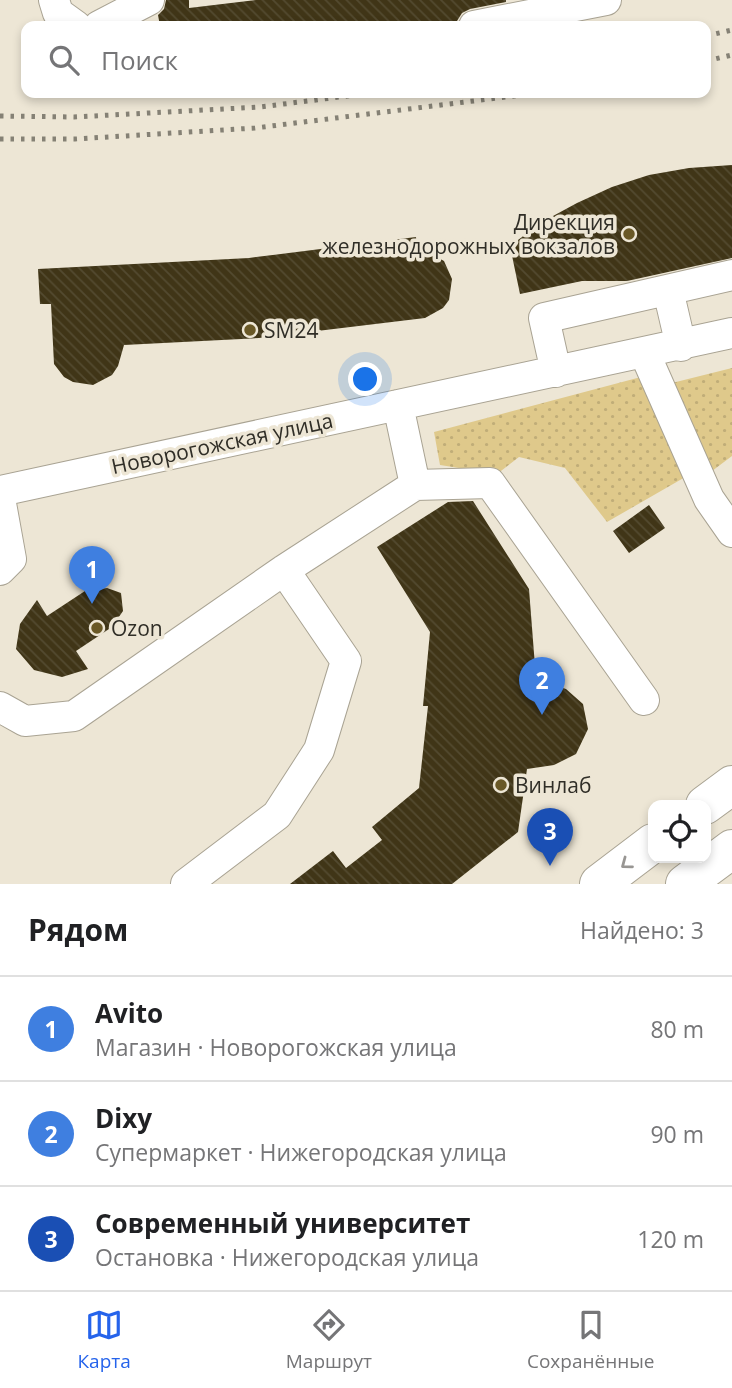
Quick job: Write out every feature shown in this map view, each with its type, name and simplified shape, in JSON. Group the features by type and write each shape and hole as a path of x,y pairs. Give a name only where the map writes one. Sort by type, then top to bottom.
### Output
{"main road":[{"path":"711,801 732,785"},
{"path":"598,884 648,848"},
{"path":"685,884 732,849"}],"street":[{"path":"54,0 58,13 69,21"},
{"path":"109,21 149,0"},
{"path":"499,21 606,0"},
{"path":"556,372 544,318 732,275"},
{"path":"668,290 681,346"},
{"name":"Новорогожская улица","path":"0,491 645,354 732,333"},
{"path":"645,354 709,499 732,532"},
{"path":"398,405 415,485"},
{"path":"0,707 25,721 74,716 284,570 415,485 490,483 644,700"},
{"path":"0,498 11,559 0,570"},
{"path":"186,884 277,815 319,750 346,661 284,570"}],"shaded area":[{"path":"732,368 732,456 712,471 672,383"},
{"path":"641,377 687,476 607,522 565,468 519,457 497,474 440,465 434,432"}],"building":[{"path":"166,0 189,0 189,8 256,0 506,0 470,9 462,13 457,21 159,21 158,15 164,9"},
{"name":"Дирекция железнодорожных вокзалов","path":"732,165 732,258 627,281 582,281 520,294 510,246 542,222 612,187 649,175 689,168"},
{"path":"416,237 417,246 444,261 452,279 449,300 443,308 425,318 259,338 124,345 118,366 112,375 93,385 73,382 64,377 54,364 51,304 40,304 38,269 249,258"},
{"path":"473,501 529,589 536,679 566,689 583,704 588,729 576,754 554,765 527,769 518,832 452,884 290,884 333,851 346,868 382,840 372,827 419,788 428,706 423,706 430,632 377,547 448,502"},
{"path":"649,505 665,528 629,553 613,531"},
{"path":"107,588 121,593 123,611 112,627 76,651 88,669 62,677 34,670 16,649 20,624 37,600 47,616 85,591"}],"railway":[{"path":"711,35 732,30"},
{"path":"711,60 732,55"},
{"path":"0,116 74,117 260,107 331,98"},
{"path":"0,139 75,139 255,128 498,98"}],"place":[{"name":"Дирекция железнодорожных вокзалов","path":"629,234"},
{"name":"SM24","path":"250,330"},
{"name":"Avito","path":"92,604"},
{"name":"Ozon","path":"97,628"},
{"name":"Dixy","path":"542,715"},
{"name":"Винлаб","path":"501,785"},
{"name":"Современный университет","path":"550,866"}]}
